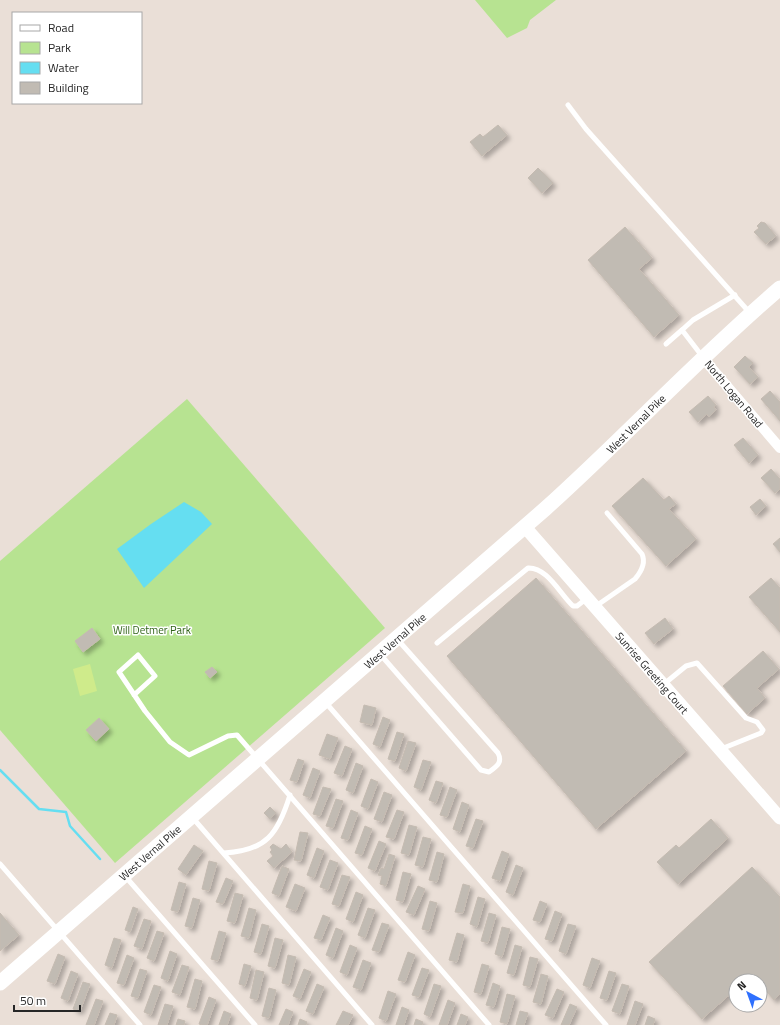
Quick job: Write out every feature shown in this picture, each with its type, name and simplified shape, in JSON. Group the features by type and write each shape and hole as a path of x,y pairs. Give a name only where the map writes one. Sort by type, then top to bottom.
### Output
{"main road":[{"name":"West Vernal Pike","path":"0,983 525,527 595,463 703,358 780,288"}],"street":[{"name":"North Logan Road","path":"703,358 780,448"},
{"name":"Sunrise Greeting Court","path":"525,527 780,818"}],"lane":[{"path":"568,105 586,128 735,295 750,314"},
{"path":"666,344 693,320 735,295"},
{"path":"682,330 703,358"},
{"path":"437,643 528,568 534,568 543,572 572,606 591,602 635,578 639,574 644,563 642,554 607,512"},
{"path":"380,654 481,770 488,772 499,764 500,759 498,753 397,639"},
{"path":"134,695 156,676 138,655 119,672 134,695 170,742 188,755 228,736 237,735 489,1025"},
{"path":"663,684 686,666 697,663 746,718 757,722 763,730 761,733 720,750"},
{"path":"325,701 606,1025"},
{"path":"224,853 243,852 267,840 275,831 283,817 290,795"},
{"path":"192,817 372,1025"},
{"path":"0,864 140,1025"},
{"path":"125,875 255,1025"}],"green space":[{"path":"475,0 556,0 530,20 527,28 507,38"},
{"name":"Will Detmer Park","path":"187,399 385,628 115,863 0,730 0,561"},
{"path":"90,664 97,691 80,696 73,669"}],"water":[{"path":"184,502 201,512 212,524 144,588 117,549"}],"building":[{"path":"498,125 507,135 482,156 470,142 480,134 483,137"},
{"path":"538,168 553,183 542,193 528,178"},
{"path":"761,222 765,223 776,236 766,244 754,232 759,228 757,226"},
{"path":"625,227 652,258 639,269 679,315 654,337 588,260"},
{"path":"745,356 753,363 749,367 758,377 750,384 734,367"},
{"path":"770,391 780,402 780,421 761,399"},
{"path":"708,396 716,405 714,407 716,410 709,417 707,414 698,422 689,412"},
{"path":"743,438 758,455 749,463 734,445"},
{"path":"771,469 780,479 780,489 775,493 761,478"},
{"path":"643,478 664,500 669,496 676,504 669,509 696,539 666,566 612,506"},
{"path":"760,499 766,506 756,515 750,507"},
{"path":"780,538 780,552 773,544"},
{"path":"536,578 686,751 596,829 447,656"},
{"path":"771,578 780,588 780,632 749,597"},
{"path":"665,618 673,629 654,644 645,633"},
{"path":"92,628 100,639 83,652 75,641"},
{"path":"763,651 779,669 757,688 765,698 747,714 723,686"},
{"path":"212,667 217,672 210,678 205,672"},
{"path":"364,705 376,708 372,725 360,722"},
{"path":"383,717 390,720 380,747 373,744"},
{"path":"99,718 109,729 96,741 86,730"},
{"path":"397,732 404,734 395,761 388,759"},
{"path":"327,734 338,738 330,759 319,755"},
{"path":"408,741 416,743 406,771 399,768"},
{"path":"345,746 352,749 342,776 334,773"},
{"path":"298,759 304,761 297,782 290,780"},
{"path":"423,760 431,762 421,790 414,787"},
{"path":"356,763 363,766 353,793 346,790"},
{"path":"313,768 320,771 310,798 303,795"},
{"path":"371,779 378,782 368,809 361,806"},
{"path":"436,781 443,783 436,803 429,800"},
{"path":"323,787 331,789 320,816 313,814"},
{"path":"450,787 457,790 447,817 440,815"},
{"path":"384,792 392,795 382,822 374,819"},
{"path":"336,799 343,801 333,828 326,826"},
{"path":"462,802 469,805 460,832 453,829"},
{"path":"270,807 276,813 270,819 264,813"},
{"path":"351,810 358,813 348,840 341,838"},
{"path":"397,810 404,812 394,839 386,837"},
{"path":"476,819 483,821 473,848 466,846"},
{"path":"711,819 728,838 678,884 657,862 676,845 679,848"},
{"path":"409,825 417,827 409,855 401,853"},
{"path":"365,826 372,829 362,855 355,853"},
{"path":"300,832 308,833 301,861 294,860"},
{"path":"423,837 431,839 423,867 415,865"},
{"path":"379,841 386,844 375,871 368,868"},
{"path":"273,844 281,849 286,844 292,852 274,868 267,861 273,856 270,852 272,850 270,847"},
{"path":"194,845 203,851 186,875 178,869"},
{"path":"317,848 324,851 314,878 307,875"},
{"path":"502,851 509,854 500,881 492,878"},
{"path":"437,852 444,854 437,882 429,880"},
{"path":"389,854 395,856 386,886 380,884 382,876 378,875 381,868 384,869"},
{"path":"330,860 338,863 328,890 320,887"},
{"path":"209,861 217,863 209,891 202,889"},
{"path":"516,865 523,868 513,895 506,892"},
{"path":"282,866 289,869 279,896 272,893"},
{"path":"752,867 780,897 780,994 774,1000 768,993 768,973 728,973 728,996 702,1019 649,962"},
{"path":"403,872 411,874 403,902 396,900"},
{"path":"342,875 350,877 339,906 332,904"},
{"path":"226,878 233,881 223,904 216,902"},
{"path":"179,882 186,884 178,912 171,910"},
{"path":"295,884 305,888 296,911 286,907"},
{"path":"463,884 470,886 463,913 455,912"},
{"path":"418,886 425,889 414,915 406,912"},
{"path":"356,892 363,895 353,922 346,919"},
{"path":"235,893 243,895 235,923 227,921"},
{"path":"478,897 485,899 477,927 470,924"},
{"path":"193,898 200,900 192,928 185,926"},
{"path":"430,901 437,903 429,931 422,929"},
{"path":"540,901 547,904 540,922 533,920"},
{"path":"133,907 138,909 130,932 125,930"},
{"path":"249,908 256,910 249,938 241,936"},
{"path":"368,908 375,910 365,938 358,935"},
{"path":"555,911 562,914 552,941 545,939"},
{"path":"0,913 19,935 0,951"},
{"path":"489,913 496,915 488,943 481,941"},
{"path":"323,915 330,918 321,940 314,938"},
{"path":"144,919 151,921 142,949 134,946"},
{"path":"382,923 389,925 379,952 372,950"},
{"path":"262,924 269,926 261,954 254,952"},
{"path":"568,924 576,926 566,954 559,951"},
{"path":"502,927 510,929 502,957 495,954"},
{"path":"336,928 343,931 333,958 326,955"},
{"path":"157,931 164,933 154,961 147,958"},
{"path":"219,931 226,933 218,961 211,959"},
{"path":"457,933 464,935 457,962 449,960"},
{"path":"114,938 121,940 112,968 105,965"},
{"path":"275,938 283,940 275,968 268,966"},
{"path":"350,945 357,948 347,975 340,972"},
{"path":"515,945 522,947 514,975 507,973"},
{"path":"170,951 177,954 168,981 161,978"},
{"path":"408,952 415,955 405,982 398,980"},
{"path":"58,954 65,957 55,984 47,981"},
{"path":"127,955 134,958 124,985 117,983"},
{"path":"288,955 296,957 289,985 282,983"},
{"path":"530,957 538,959 530,987 523,985"},
{"path":"592,958 600,961 590,988 583,985"},
{"path":"363,960 371,963 361,990 353,987"},
{"path":"244,964 251,966 245,986 239,984"},
{"path":"482,964 489,966 481,994 474,992"},
{"path":"182,965 189,967 180,995 172,992"},
{"path":"422,968 429,970 419,997 412,995"},
{"path":"140,969 147,971 138,998 131,996"},
{"path":"304,969 311,972 300,999 293,996"},
{"path":"256,970 264,972 257,1000 250,998"},
{"path":"71,971 78,974 68,1001 61,998"},
{"path":"609,971 616,973 607,1000 600,998"},
{"path":"541,974 548,976 541,1004 533,1002"},
{"path":"195,979 202,981 195,1009 187,1007"},
{"path":"83,982 90,984 80,1011 73,1009"},
{"path":"493,983 500,986 494,1007 486,1005"},
{"path":"317,984 324,987 313,1014 306,1011"},
{"path":"434,984 441,986 430,1017 424,1014"},
{"path":"622,984 629,986 620,1014 612,1011"},
{"path":"154,985 161,987 151,1015 144,1012"},
{"path":"269,988 276,990 269,1018 262,1016"},
{"path":"557,989 564,992 553,1018 545,1015"},
{"path":"388,991 396,994 386,1021 379,1018"},
{"path":"507,994 515,996 507,1024 500,1022"},
{"path":"209,997 216,1000 207,1025 202,1025 199,1024"},
{"path":"96,999 103,1001 94,1025 86,1025"},
{"path":"448,1000 455,1003 447,1025 439,1025"},
{"path":"635,1001 643,1004 635,1025 627,1025"},
{"path":"165,1004 173,1006 167,1025 158,1025"},
{"path":"570,1004 577,1007 569,1025 561,1025"},
{"path":"402,1007 409,1010 404,1025 396,1025"},
{"path":"286,1009 293,1012 288,1025 279,1025"},
{"path":"224,1011 231,1014 227,1025 219,1025"},
{"path":"343,1011 353,1015 348,1025 336,1025"},
{"path":"520,1011 528,1013 524,1025 516,1025"},
{"path":"110,1013 117,1015 114,1025 105,1025"},
{"path":"461,1014 468,1017 465,1025 457,1025"},
{"path":"648,1016 655,1019 653,1025 645,1025"},
{"path":"178,1019 185,1021 184,1025 176,1025"},
{"path":"300,1019 307,1022 306,1025 298,1025"},
{"path":"416,1019 423,1022 422,1025 414,1025"}],"waterway":[{"path":"0,770 39,809 66,812 70,826 100,859"}]}
